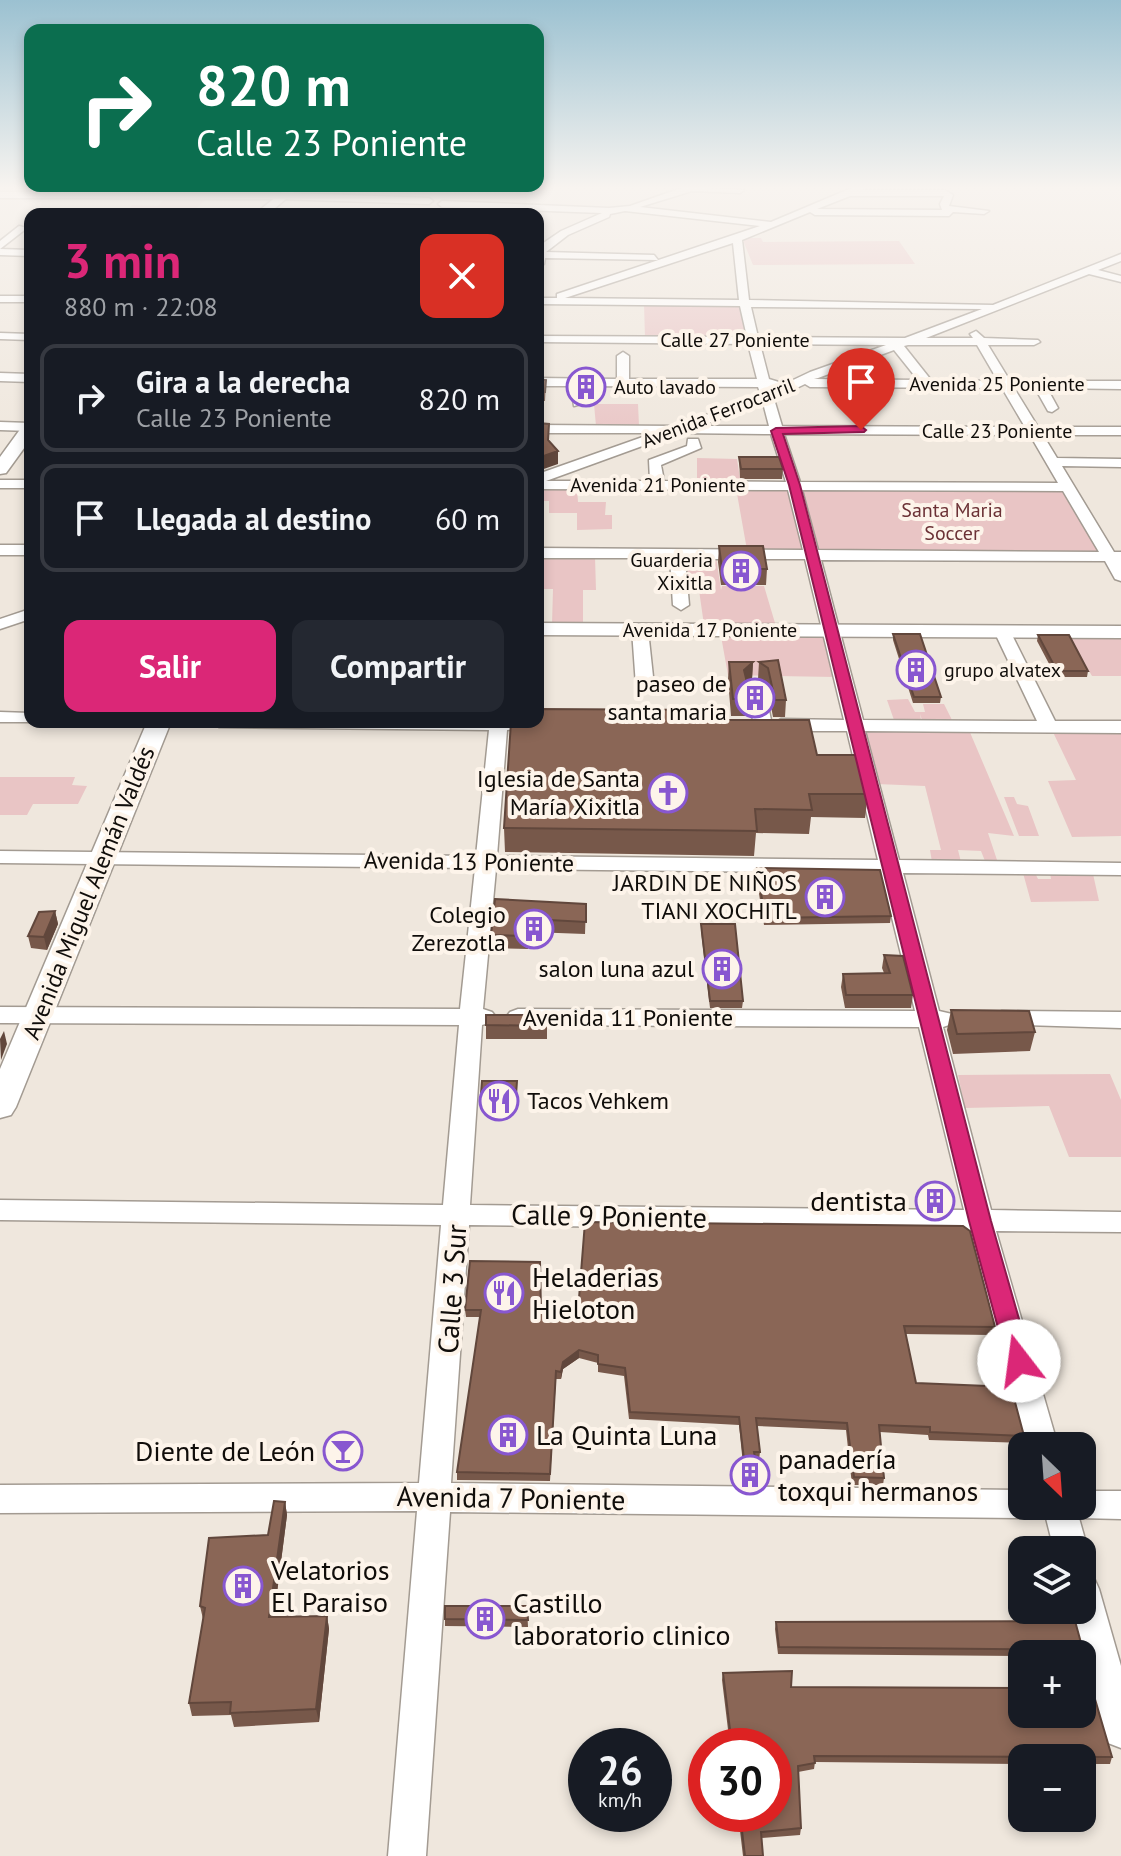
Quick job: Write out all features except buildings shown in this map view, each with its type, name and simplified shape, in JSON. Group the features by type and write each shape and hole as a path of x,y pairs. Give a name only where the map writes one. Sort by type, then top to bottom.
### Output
{"main road":[{"path":"0,469 24,435"},
{"name":"Avenida 17 Poniente","path":"544,629 1121,632"},
{"name":"Avenida Miguel Alemán Valdés","path":"0,1107 157,728"}],"street":[{"path":"544,300 626,274"},
{"path":"741,274 741,287 776,431 794,485 980,1221 1038,1432"},
{"name":"Avenida Ferrocarril","path":"797,383 1080,274"},
{"path":"1098,274 1121,279"},
{"path":"0,298 9,289"},
{"path":"0,298 24,299"},
{"path":"544,301 998,306"},
{"path":"597,340 597,326 638,321 598,314 598,302"},
{"path":"820,310 831,339"},
{"path":"967,319 1066,487 1104,534 1121,576"},
{"path":"0,348 5,336"},
{"name":"Calle 27 Poniente","path":"544,339 754,340 867,336 899,343 1034,342"},
{"path":"899,343 927,383"},
{"path":"623,356 623,382"},
{"path":"0,377 24,378"},
{"name":"Avenida 25 Poniente","path":"544,382 623,382 766,390 797,383 1121,385"},
{"path":"577,382 578,403"},
{"path":"1039,384 1052,408"},
{"path":"1062,384 1075,402"},
{"name":"Avenida Ferrocarril","path":"544,477 682,430 766,390"},
{"name":"Calle 23 Poniente","path":"544,429 776,431 961,425 1032,431 1121,431"},
{"path":"0,426 24,427"},
{"path":"576,429 579,465"},
{"path":"658,485 654,463 694,448 693,442"},
{"path":"1052,462 1121,463"},
{"path":"0,484 24,484"},
{"name":"Avenida 21 Poniente","path":"544,485 1066,487"},
{"path":"0,550 24,550"},
{"path":"544,553 1115,557"},
{"path":"677,554 681,605"},
{"path":"0,625 24,616"},
{"path":"0,625 24,626"},
{"path":"640,630 645,686"},
{"path":"1002,631 1049,727"},
{"path":"755,686 755,725 1121,727"},
{"path":"0,717 24,718"},
{"name":"Calle 3 Sur","path":"407,1856 471,1017 499,728"},
{"name":"Avenida 13 Poniente","path":"0,857 1121,869"},
{"name":"Avenida 11 Poniente","path":"0,1015 1121,1020"},
{"name":"Calle 9 Poniente","path":"0,1210 1121,1222"},
{"name":"Avenida 7 Poniente","path":"0,1499 435,1497 1008,1504"},
{"path":"1096,1505 1121,1505"},
{"path":"1092,1624 1121,1730"}],"green space":[{"path":"644,303 742,303 749,338 645,338"},
{"path":"594,404 638,404 639,426 596,426"},
{"path":"697,458 737,459 741,485 697,485"},
{"name":"Santa Maria Soccer","path":"794,486 1066,487 1110,557 812,555"},
{"path":"544,488 577,488 578,502 606,502 605,515 612,515 612,529 577,530 577,513 549,513 549,501 544,501"},
{"path":"736,488 791,488 805,550 747,550"},
{"path":"544,557 595,557 596,590 583,590 583,626 552,625 553,589 544,589"},
{"path":"679,557 716,557 721,590 722,586 764,586 775,623 704,625 699,590 682,590"},
{"path":"721,636 827,637 835,677 728,675"},
{"path":"1121,638 1121,676 1092,676 1070,639"},
{"path":"908,699 915,712 925,712 923,704 944,704 952,720 922,720 920,714 921,720 894,720 887,700"},
{"path":"1051,728 1121,730 1121,836 1072,837 1048,781 1076,780"},
{"path":"865,730 969,730 1014,836 988,833 997,860 985,861 981,851 958,850 961,862 932,862 930,850 941,850 925,786 877,784"},
{"path":"0,777 75,777 72,785 87,786 78,804 33,804 27,815 0,815"},
{"path":"1004,797 1014,797 1017,804 1028,806 1039,836 1019,836"},
{"path":"1023,873 1035,873 1038,879 1051,879 1050,873 1093,874 1099,901 1031,902"},
{"path":"1110,1074 1121,1100 1121,1157 1069,1157 1049,1106 965,1108 958,1075"}],"place":[{"name":"Auto lavado","path":"586,387"},
{"name":"Guarderia Xixitla","path":"741,571"},
{"name":"grupo alvatex","path":"916,670"},
{"name":"paseo de santa maria","path":"755,698"},
{"name":"Iglesia de Santa María Xixitla","path":"668,793"},
{"name":"JARDIN DE NIÑOS TIANI XOCHITL","path":"825,897"},
{"name":"Colegio Zerezotla","path":"534,929"},
{"name":"salon luna azul","path":"722,969"},
{"name":"Tacos Vehkem","path":"499,1101"},
{"name":"dentista","path":"935,1201"},
{"name":"Heladerias Hieloton","path":"504,1293"},
{"name":"La Quinta Luna","path":"508,1435"},
{"name":"Diente de León","path":"343,1451"},
{"name":"panadería toxqui hermanos","path":"750,1475"},
{"name":"Velatorios El Paraiso","path":"243,1586"},
{"name":"Castillo laboratorio clinico","path":"485,1619"}],"route":[{"path":"861,430 776,431 794,485 980,1221 1019,1361"}]}
